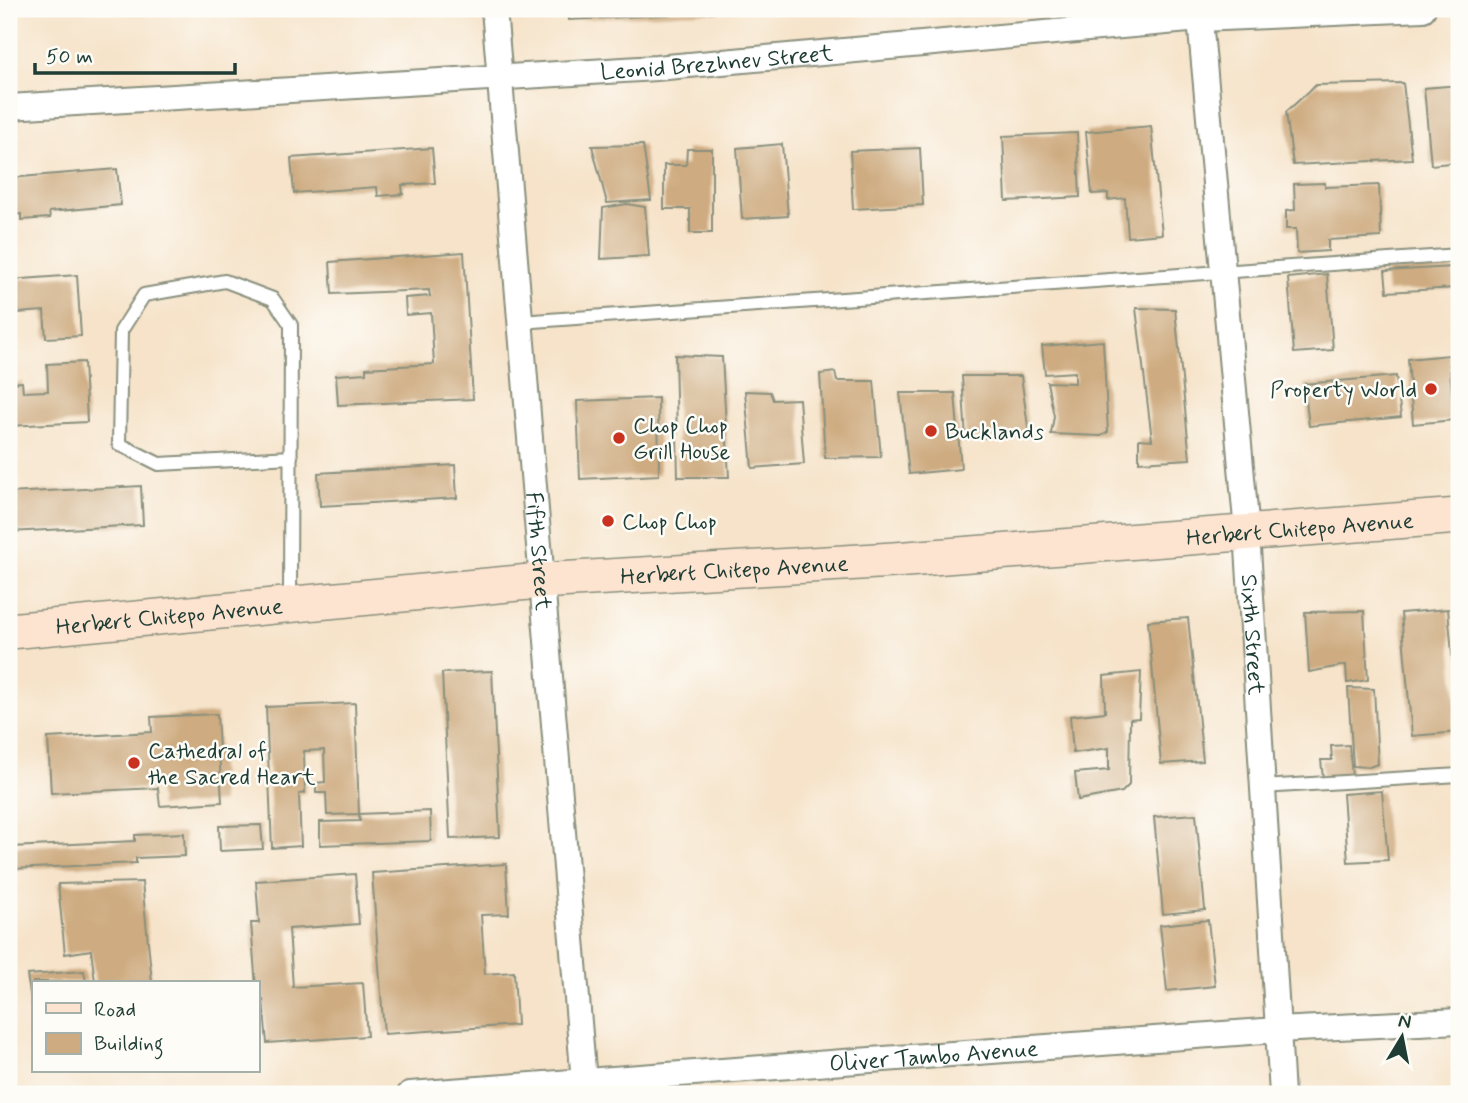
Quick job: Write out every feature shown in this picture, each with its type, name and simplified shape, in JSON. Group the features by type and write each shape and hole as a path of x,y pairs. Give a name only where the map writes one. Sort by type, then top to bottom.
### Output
{"main road":[{"name":"Herbert Chitepo Avenue","path":"9,631 540,582 894,560 1459,516"}],"street":[{"name":"Fifth Street","path":"494,9 584,1087"},
{"name":"Leonid Brezhnev Street","path":"9,107 656,68 1200,14 1423,9"},
{"name":"Sixth Street","path":"1200,14 1221,271 1247,532 1282,1094"},
{"name":"Oliver Tambo Avenue","path":"410,1094 584,1087 1277,1030 1459,1021"}],"lane":[{"path":"520,322 1459,255"},
{"path":"289,604 291,326 273,299 225,281 144,295 121,331 119,444 159,464 290,457"},
{"path":"1261,787 1459,775"}],"building":[{"path":"568,9 735,9 735,11 569,20"},
{"path":"1403,83 1412,159 1293,165 1286,112 1316,85"},
{"path":"1459,85 1459,162 1431,165 1424,88"},
{"path":"1151,126 1162,234 1128,237 1125,198 1108,200 1108,193 1092,194 1086,132"},
{"path":"1077,133 1080,197 1006,201 1003,136"},
{"path":"782,144 788,216 742,219 737,148"},
{"path":"643,145 651,200 607,203 592,146"},
{"path":"432,148 435,183 402,185 403,194 378,196 377,187 294,193 291,158"},
{"path":"920,148 923,205 853,209 850,151"},
{"path":"687,149 712,149 712,233 690,233 690,209 664,209 664,165 686,165"},
{"path":"117,169 121,205 49,212 50,218 21,220 21,214 9,215 9,178"},
{"path":"1325,183 1325,187 1379,185 1381,237 1328,240 1328,251 1297,253 1296,229 1286,229 1286,211 1295,210 1294,184"},
{"path":"627,204 645,207 649,256 601,259 603,208"},
{"path":"464,252 473,399 338,405 336,375 366,373 366,368 434,364 431,313 406,315 405,298 430,296 429,290 332,294 330,262"},
{"path":"1453,267 1455,288 1387,292 1385,271"},
{"path":"1327,274 1333,350 1294,353 1288,278"},
{"path":"77,275 81,336 46,338 44,311 17,313 17,323 9,324 9,280"},
{"path":"1136,308 1175,309 1190,459 1139,462 1139,439 1152,440"},
{"path":"1103,341 1108,432 1101,436 1051,434 1054,416 1047,382 1075,383 1075,372 1045,374 1042,346"},
{"path":"675,355 722,357 729,477 678,477"},
{"name":"Property World","path":"1449,355 1454,420 1413,424 1408,359"},
{"path":"84,362 87,422 9,426 9,383 22,382 23,392 48,391 47,364"},
{"path":"835,372 837,381 874,381 881,457 825,458 820,374"},
{"path":"962,376 1021,376 1029,434 966,439"},
{"path":"1396,376 1401,417 1309,426 1304,384"},
{"path":"745,391 770,392 773,400 799,399 804,464 752,468"},
{"name":"Bucklands","path":"900,393 955,393 961,469 909,474"},
{"name":"Chop Chop Grill House","path":"658,398 659,475 580,479 577,401"},
{"path":"455,465 457,498 320,506 318,473"},
{"path":"141,486 143,525 9,532 9,493"},
{"path":"1448,609 1459,732 1412,736 1401,613"},
{"path":"1364,611 1368,680 1347,683 1346,665 1309,672 1305,612"},
{"path":"1188,618 1203,761 1161,764 1148,621"},
{"path":"492,671 500,837 450,839 442,673"},
{"path":"1141,672 1139,718 1130,719 1129,785 1122,792 1078,800 1075,773 1109,770 1109,748 1073,753 1070,716 1105,712 1104,676"},
{"path":"1348,688 1374,689 1378,764 1369,767 1353,766"},
{"path":"355,703 359,814 327,815 326,793 316,793 316,783 325,782 324,750 304,751 305,793 299,794 301,846 272,848 266,707"},
{"name":"Cathedral of the Sacred Heart","path":"217,714 222,802 160,806 158,788 51,793 48,738 152,732 151,717"},
{"path":"1349,745 1352,776 1323,778 1321,760 1332,760 1331,746"},
{"path":"1382,791 1388,860 1348,862 1343,794"},
{"path":"430,811 431,841 320,845 320,822 360,821 359,814"},
{"path":"1196,814 1205,910 1163,914 1154,817"},
{"path":"261,825 263,849 220,851 219,826"},
{"path":"184,833 185,856 136,858 136,863 12,869 11,847 135,841 135,835"},
{"path":"506,864 509,914 481,915 485,974 514,972 517,1025 384,1034 372,873"},
{"path":"355,874 359,924 289,929 293,987 363,983 367,1036 267,1043 263,1000 259,1000 259,981 256,981 251,923 259,923 256,881"},
{"path":"142,882 152,981 95,981 91,950 65,954 58,884"},
{"path":"1208,920 1215,986 1167,991 1160,925"},
{"path":"84,971 86,981 32,981 32,1006 27,975"}],"place":[{"name":"Property World","path":"1431,389"},
{"name":"Bucklands","path":"931,431"},
{"name":"Chop Chop Grill House","path":"619,438"},
{"name":"Chop Chop","path":"608,521"},
{"name":"Cathedral of the Sacred Heart","path":"134,763"}]}
